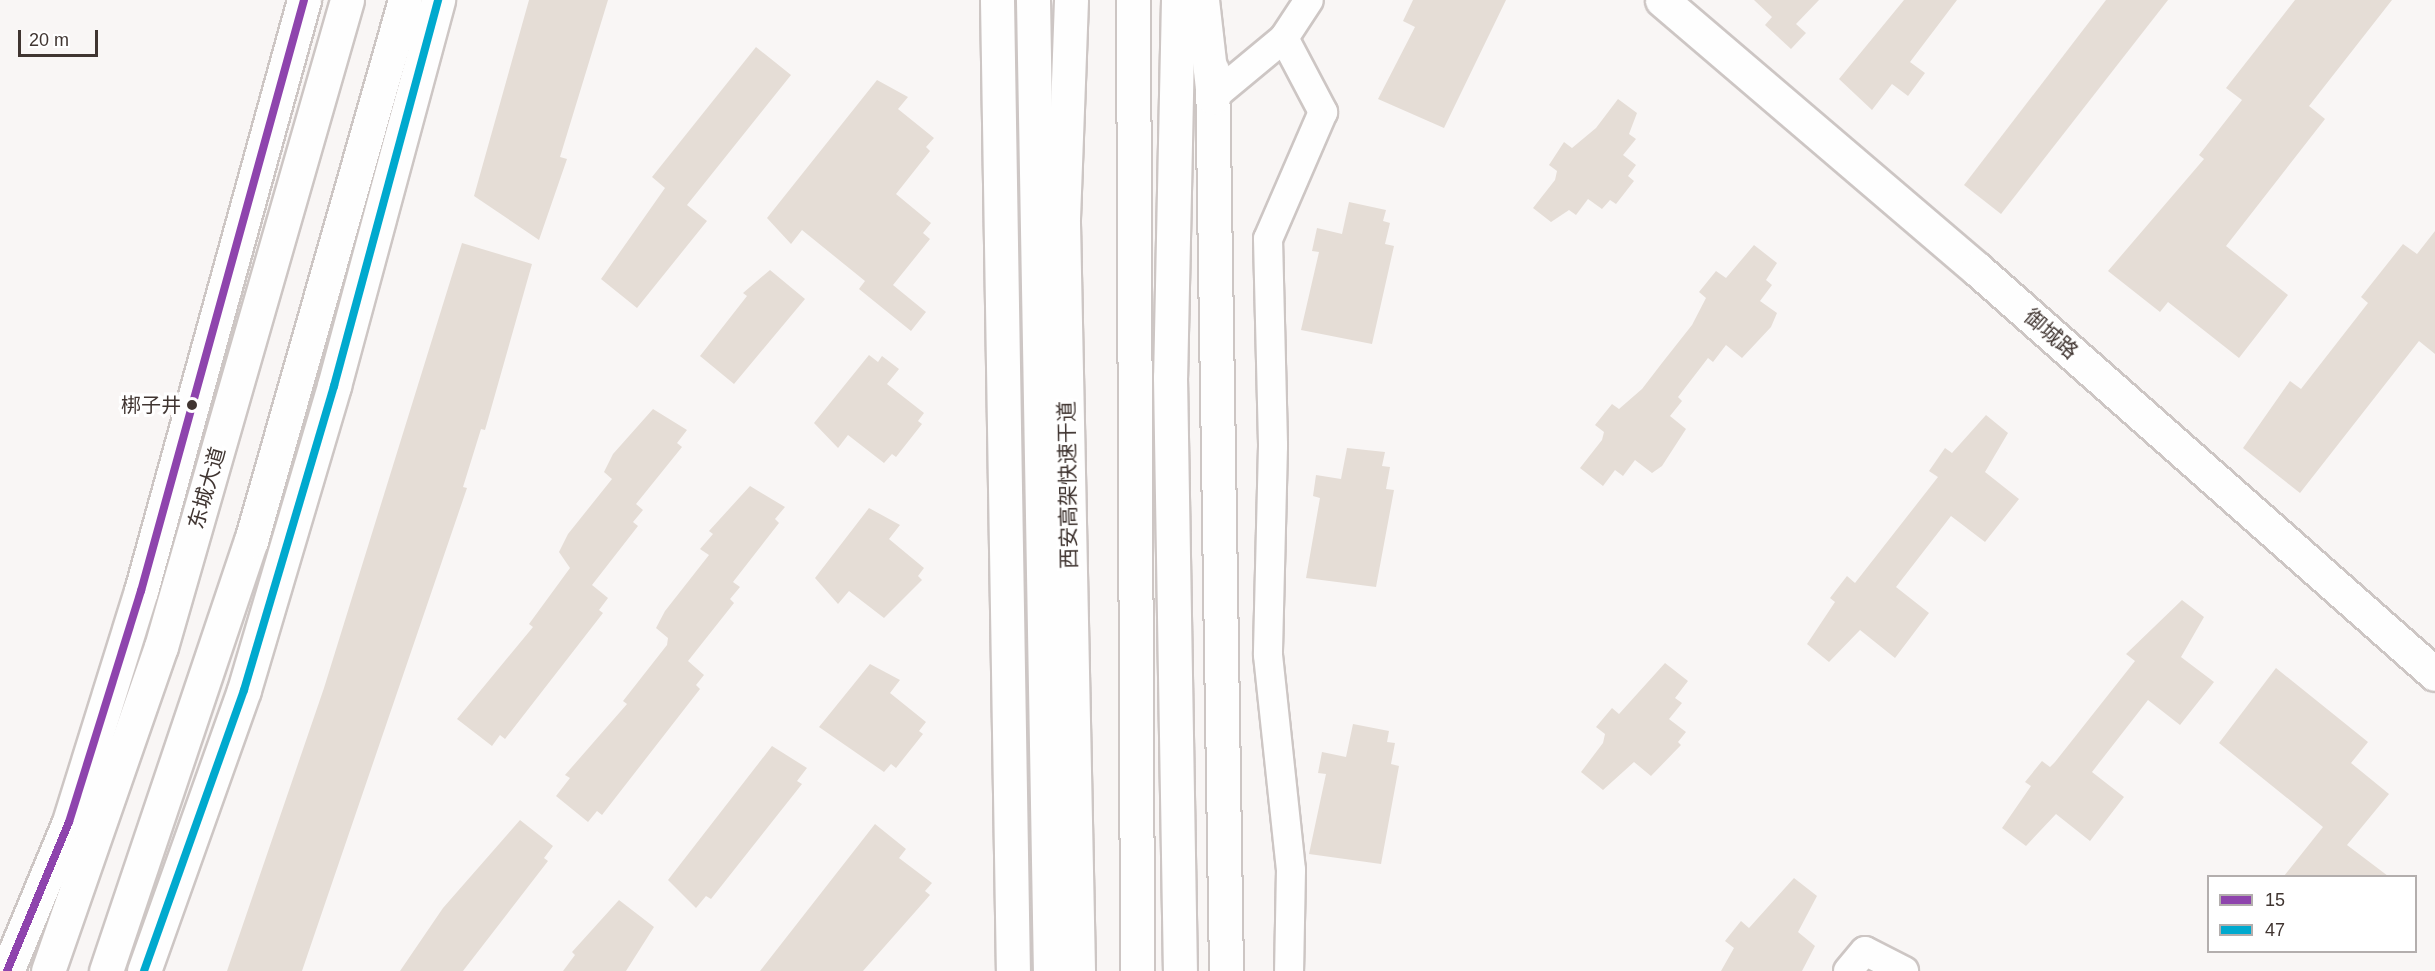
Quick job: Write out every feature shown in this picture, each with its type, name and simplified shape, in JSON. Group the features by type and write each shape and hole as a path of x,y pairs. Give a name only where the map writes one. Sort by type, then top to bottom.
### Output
{"main road":[{"path":"6,971 69,822 141,591 304,0"},
{"name":"东城大道","path":"48,971 161,647 347,0"},
{"path":"106,971 251,541 405,0"},
{"path":"144,971 244,690 334,386 438,0"},
{"path":"997,0 1013,971"},
{"path":"1033,0 1050,971"},
{"name":"西安高架快速干道","path":"1071,0 1063,222 1078,971"},
{"path":"1133,0 1137,971"},
{"path":"1178,0 1170,377 1180,971"},
{"path":"1202,0 1213,97"},
{"path":"1211,0 1226,971"},
{"name":"御城路","path":"1662,0 1977,269 2435,674"}],"street":[{"path":"1213,97 1284,38 1309,0"},
{"path":"1284,38 1323,112 1268,239 1273,446 1268,655 1291,870 1289,971"},
{"path":"1848,971 1865,951 1904,971"}],"building":[{"path":"529,0 608,0 560,157 567,159 539,240 474,196"},
{"path":"1413,0 1506,0 1444,128 1378,99 1415,27 1403,21"},
{"path":"1754,0 1819,0 1796,24 1806,33 1791,49 1765,25 1772,17"},
{"path":"1904,0 1957,0 1910,62 1925,73 1908,96 1892,84 1872,110 1839,79"},
{"path":"2106,0 2168,0 2001,214 1964,185"},
{"path":"2295,0 2392,0 2309,106 2325,119 2226,246 2288,295 2239,358 2168,302 2160,312 2108,271 2204,159 2199,155 2242,100 2226,88"},
{"path":"756,47 791,75 687,205 707,221 637,308 601,279 665,188 652,177"},
{"path":"877,80 908,97 898,109 934,138 926,147 930,151 896,194 931,223 923,233 930,239 893,285 926,312 911,331 859,289 865,281 802,230 791,244 767,218"},
{"path":"1618,99 1637,113 1629,134 1636,139 1623,155 1636,165 1628,176 1634,181 1616,204 1610,200 1602,209 1588,199 1576,215 1569,210 1551,222 1533,208 1555,180 1557,171 1549,165 1564,142 1572,148 1596,128"},
{"path":"1349,202 1386,210 1383,221 1390,223 1385,244 1394,246 1372,344 1301,330 1319,252 1312,251 1317,228 1342,234"},
{"path":"2435,231 2435,354 2419,341 2300,493 2243,448 2290,381 2301,389 2368,303 2361,297 2403,244 2417,254"},
{"path":"462,243 532,264 485,430 481,429 463,487 467,488 302,971 227,971 324,688"},
{"path":"1754,245 1777,263 1766,280 1772,285 1760,301 1777,313 1771,327 1742,358 1726,345 1713,362 1708,358 1678,397 1682,401 1670,416 1686,429 1662,466 1652,473 1635,460 1623,476 1615,470 1603,486 1580,468 1602,440 1604,432 1595,425 1612,404 1619,409 1642,389 1692,325 1706,298 1699,292 1716,271 1726,278"},
{"path":"770,270 805,299 734,384 700,356 747,296 743,293"},
{"path":"869,355 878,362 882,356 899,369 887,384 924,413 918,421 922,424 896,457 892,454 884,463 848,435 838,448 814,423"},
{"path":"653,409 687,430 677,443 682,447 636,504 643,510 633,522 638,526 592,585 608,598 599,610 603,613 505,739 500,735 492,746 457,719 533,627 529,624 570,568 559,552 568,534 612,479 604,472 613,454"},
{"path":"1986,415 2008,433 1985,472 2019,499 1985,542 1951,516 1896,587 1929,613 1895,658 1860,630 1829,662 1807,644 1835,602 1830,598 1847,576 1855,583 1938,477 1929,471 1945,448 1952,453"},
{"path":"1347,448 1385,452 1382,466 1390,467 1386,489 1394,490 1376,587 1306,578 1320,498 1313,496 1316,475 1341,479"},
{"path":"750,486 785,507 775,519 779,523 733,582 740,587 730,599 734,603 688,661 704,675 696,685 700,689 602,815 597,811 588,822 556,796 570,778 565,775 627,704 623,701 667,645 668,638 656,628 665,611 709,555 700,549 713,534 709,531"},
{"path":"869,508 900,525 889,539 924,568 918,576 922,580 884,618 849,591 838,604 815,578"},
{"path":"2182,600 2204,617 2181,657 2214,682 2180,725 2148,700 2092,772 2124,797 2090,841 2056,814 2026,846 2002,828 2031,786 2025,782 2042,761 2050,767 2055,762 2135,661 2126,654"},
{"path":"1665,663 1688,681 1675,698 1682,703 1669,719 1686,732 1678,742 1681,745 1651,776 1634,762 1603,790 1581,772 1603,743 1605,734 1596,727 1612,708 1619,714"},
{"path":"870,664 900,680 890,693 926,722 919,731 923,734 896,768 891,764 884,772 819,727"},
{"path":"2276,668 2368,742 2351,763 2389,794 2347,845 2387,875 2285,875 2323,827 2219,743"},
{"path":"1353,724 1389,731 1387,742 1395,743 1391,764 1399,766 1381,864 1309,854 1326,774 1318,773 1322,752 1346,757"},
{"path":"772,746 807,768 797,781 802,784 711,899 706,896 696,908 668,880"},
{"path":"520,820 553,846 544,858 548,861 463,971 400,971 443,908"},
{"path":"875,824 906,849 899,858 932,883 925,891 930,895 863,971 760,971"},
{"path":"1794,878 1817,896 1798,932 1815,946 1802,971 1721,971 1734,948 1725,941 1741,921 1749,928"},
{"path":"619,900 654,927 626,971 563,971 575,955 572,952"}],"transit line":[{"name":"15","path":"7,971 69,822 141,591 304,0"},
{"name":"47","path":"144,971 244,690 334,386 438,0"}],"place":[{"name":"梆子井","path":"192,405"}]}
